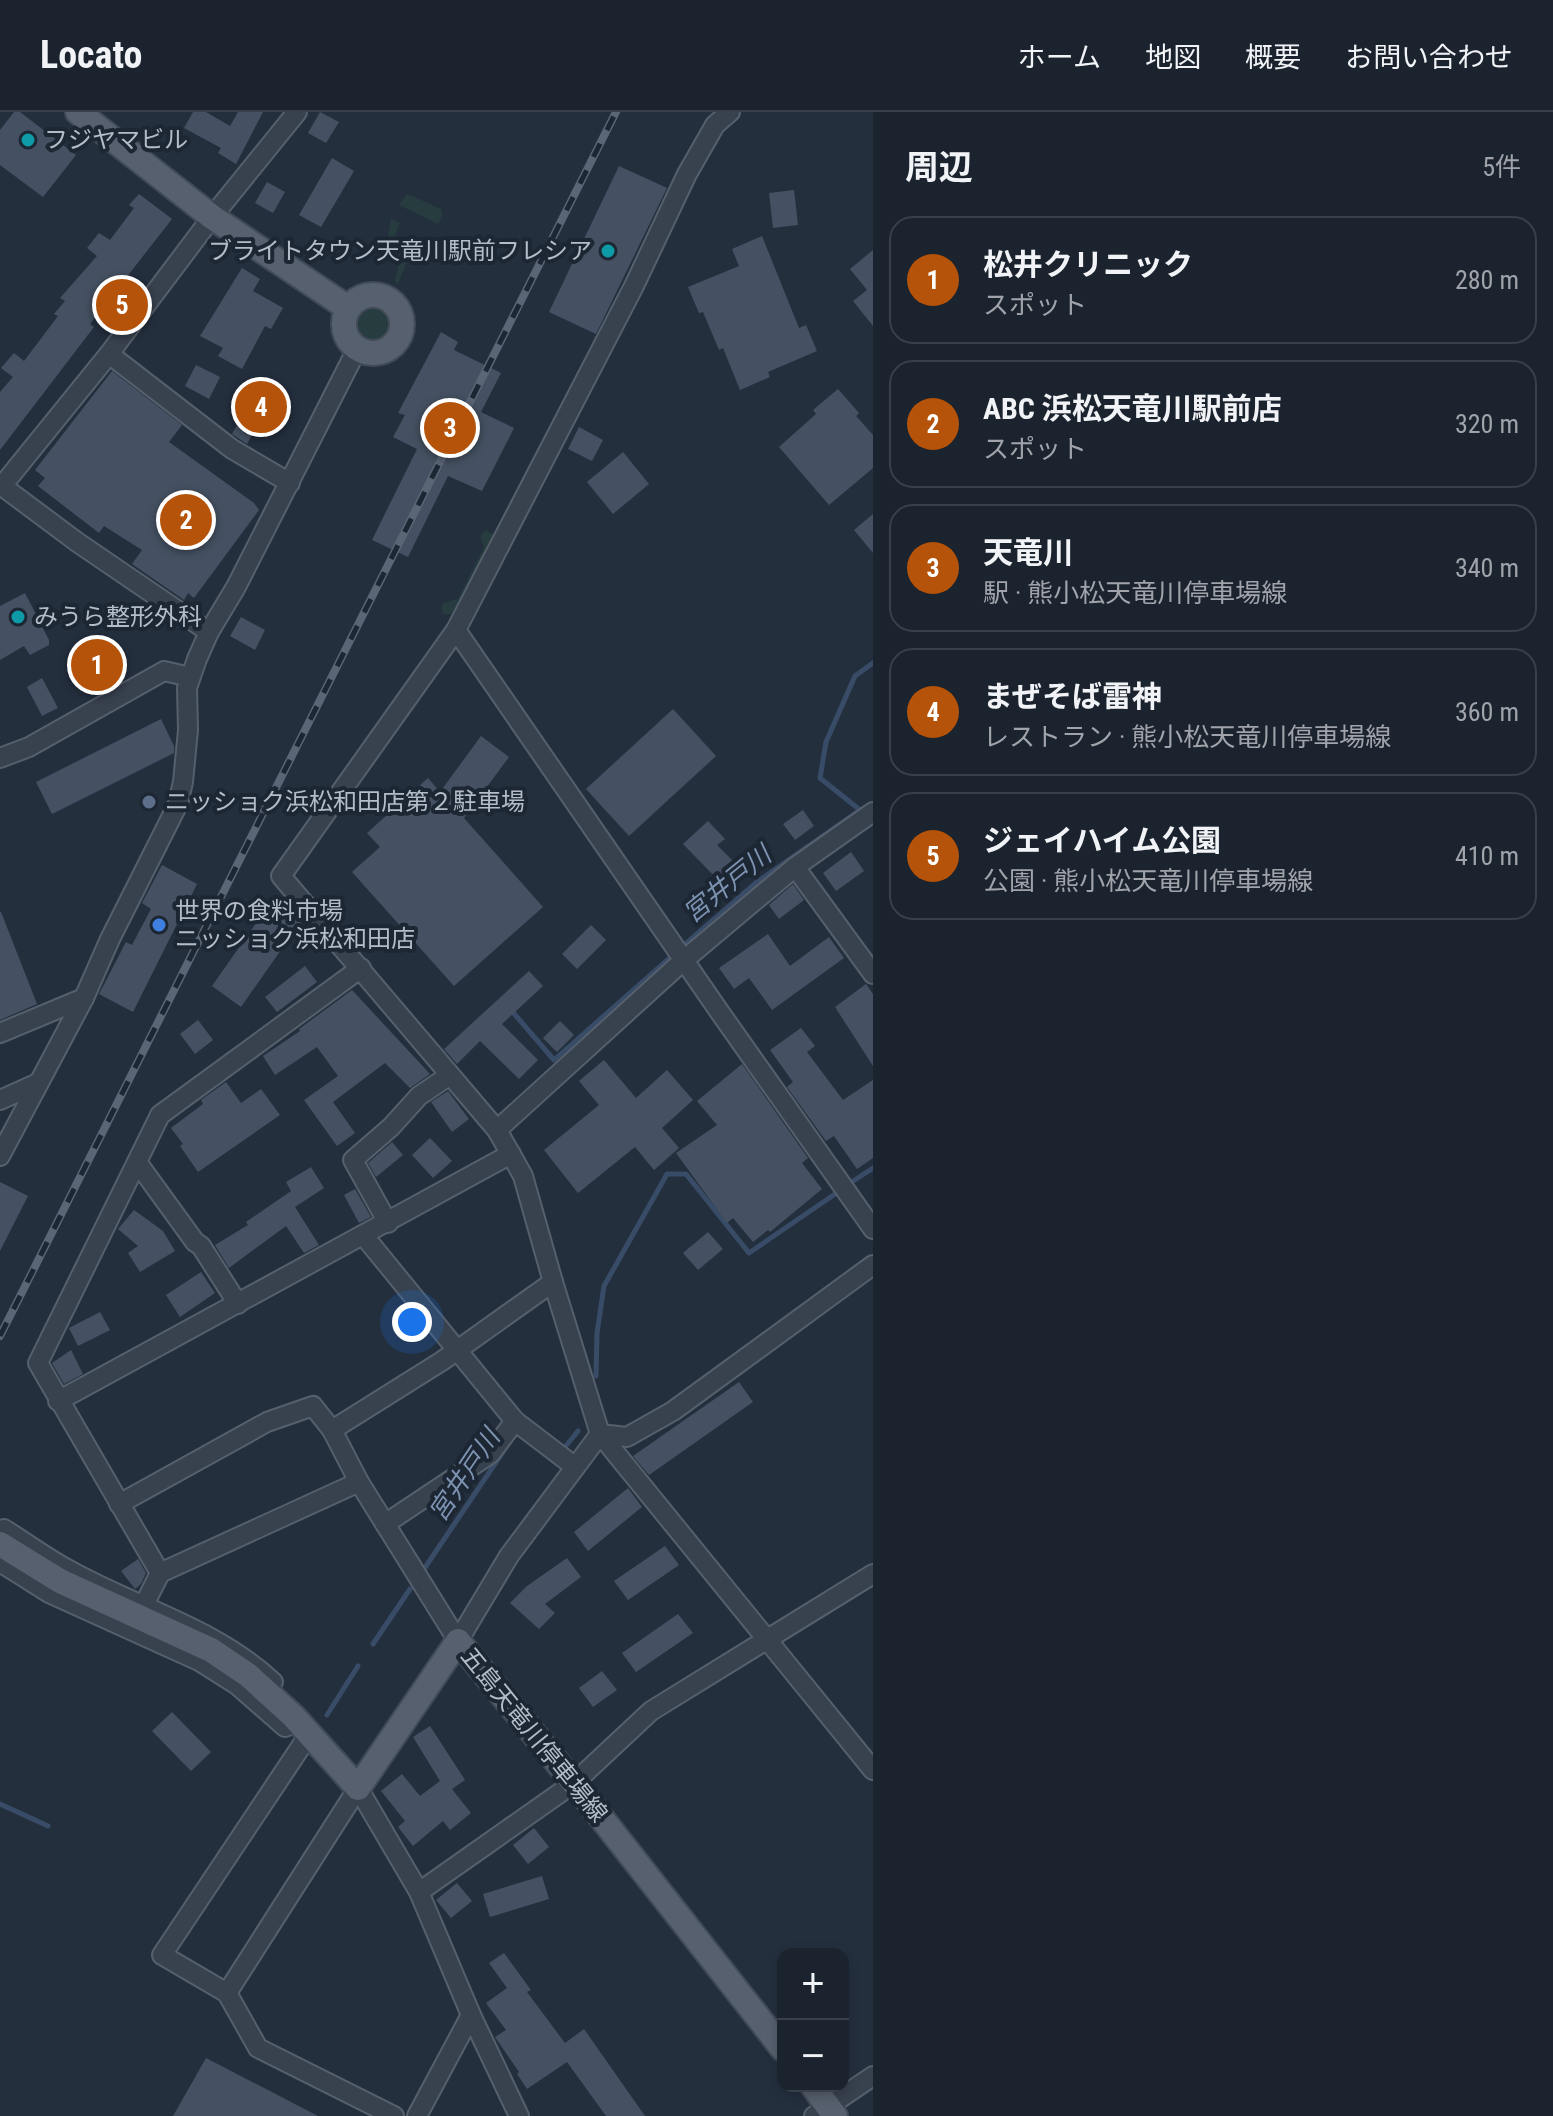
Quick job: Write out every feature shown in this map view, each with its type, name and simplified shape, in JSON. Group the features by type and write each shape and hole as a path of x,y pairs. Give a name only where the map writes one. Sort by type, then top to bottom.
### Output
{"main road":[{"path":"78,112 212,217 348,308"},
{"path":"381,296 395,306 402,323 397,340 391,347 374,353 357,349 350,343 343,326 348,308 362,297 381,296"},
{"path":"0,1544 60,1581 211,1650 248,1675 300,1724 358,1788"},
{"name":"五島天竜川停車場線","path":"358,1788 458,1641 777,2041"},
{"path":"816,2092 826,2113"}],"street":[{"path":"209,632 77,542 1,485 109,354 212,217 297,112"},
{"path":"730,112 715,125 687,174 634,286 456,630 281,876 497,1130 511,1154 523,1176 600,1434 873,1770"},
{"path":"0,1156 84,998 178,804 188,730 187,688 209,632 236,587 357,349"},
{"path":"109,354 232,449 290,483"},
{"path":"456,630 873,1229"},
{"path":"0,758 29,747 164,671 190,677"},
{"path":"497,1130 680,955 873,812"},
{"path":"795,867 873,974"},
{"path":"160,1573 38,1363 160,1115 361,968"},
{"path":"0,1033 84,998"},
{"path":"388,1223 353,1160 391,1127 419,1096 450,1075"},
{"path":"0,1100 38,1083"},
{"path":"58,1401 511,1154"},
{"path":"137,1162 201,1246 238,1304"},
{"path":"364,1236 515,1421 565,1459"},
{"path":"119,1504 267,1422 313,1406 332,1430 359,1482 458,1641 565,1459 600,1434 627,1437 673,1411 873,1265"},
{"path":"332,1430 458,1350 553,1282"},
{"path":"385,1524 490,1454 515,1421"},
{"path":"144,1605 160,1573 359,1482"},
{"path":"0,1535 4,1529 68,1570 216,1639 252,1663 292,1700 300,1724 162,1955 227,1993 258,2048 394,2116"},
{"path":"0,1562 49,1593 199,1661 237,1685 285,1727 300,1724"},
{"path":"419,1892 574,1783 651,1711 873,1574"},
{"path":"227,1993 358,1788 419,1892 471,2015 519,2116"},
{"path":"417,2116 471,2015"},
{"path":"826,2113 873,2076"}],"green space":[{"path":"407,194 441,209 443,215 438,224 399,205"},
{"path":"391,219 400,223 395,236 413,247 398,284 395,281 399,262 388,236"},
{"path":"129,283 142,294 116,325 102,315"},
{"path":"373,308 385,313 390,325 385,337 373,342 361,337 356,325 361,313"},
{"path":"486,530 495,535 493,541 456,610 443,614 443,603 458,599 484,547 480,536"}],"building":[{"name":"フジヤマビル","path":"14,112 20,112 76,155 43,197 0,165 0,130"},
{"path":"193,112 206,112 230,126 238,112 263,112 236,164 218,153 221,148 184,128"},
{"path":"320,112 339,122 326,143 308,133"},
{"path":"332,158 354,171 321,227 299,215"},
{"name":"ブライトタウン天竜川駅前フレシア","path":"619,166 667,188 596,334 549,312"},
{"path":"267,182 285,192 273,213 255,203"},
{"path":"794,190 798,225 773,228 769,193"},
{"path":"139,194 172,219 90,324 94,327 0,450 0,392 13,377 1,368 14,353 24,361 58,316 54,314 65,301 60,298 97,256 87,248 99,233 110,240 134,208 129,205"},
{"path":"762,236 799,328 806,325 817,351 768,372 770,377 740,390 723,348 719,350 703,312 699,313 688,287 739,266 732,249"},
{"path":"873,250 873,326 853,301 867,290 850,269"},
{"path":"242,268 260,279 253,291 283,308 271,329 265,326 242,369 218,356 223,348 200,336"},
{"path":"441,332 458,342 454,350 501,373 481,412 514,428 482,491 448,476 408,557 372,540 417,449 393,437 405,415 398,413"},
{"path":"196,365 220,377 209,399 185,386"},
{"path":"112,371 182,425 169,442 254,503 259,510 194,598 188,593 184,600 132,564 142,550 104,526 99,533 38,486 45,478 35,470"},
{"path":"260,385 280,396 262,429 257,426 247,444 232,434"},
{"path":"838,389 873,435 873,468 829,505 779,447 816,414 813,410"},
{"path":"579,427 603,440 592,461 568,449"},
{"path":"623,452 649,484 613,514 587,482"},
{"path":"873,514 873,553 854,530"},
{"name":"みうら整形外科","path":"25,593 49,645 30,655 24,646 0,660 0,606"},
{"path":"241,617 265,630 255,650 230,636"},
{"path":"100,644 119,682 101,693 92,674 88,677 79,657"},
{"path":"42,678 58,708 42,716 27,687"},
{"path":"673,709 716,756 629,836 586,789"},
{"path":"161,719 174,746 174,753 52,814 36,782"},
{"path":"481,736 509,757 464,818 543,907 454,986 352,872 380,847 367,833 428,778 440,792"},
{"path":"803,810 814,826 795,840 783,824"},
{"path":"708,821 725,839 717,845 739,867 722,884 683,844"},
{"path":"851,852 864,871 836,891 823,873"},
{"path":"162,865 197,884 133,1012 99,994 126,942 132,945 151,909 142,903"},
{"path":"793,884 804,900 779,919 769,905"},
{"path":"273,899 302,920 241,1007 212,986"},
{"path":"0,912 37,1004 0,1020"},
{"path":"591,925 606,940 577,969 562,954"},
{"path":"768,934 790,966 829,937 844,958 772,1010 749,978 734,989 719,968"},
{"path":"305,966 317,982 277,1012 265,997"},
{"path":"529,971 543,986 502,1024 538,1060 519,1079 480,1041 457,1064 444,1049"},
{"path":"866,984 873,994 873,1066 835,1007"},
{"path":"352,990 430,1074 410,1088 385,1063 333,1102 355,1133 337,1146 304,1100 338,1076 317,1047 275,1075 263,1056"},
{"path":"198,1020 213,1040 195,1054 180,1034"},
{"path":"560,1021 574,1035 557,1052 543,1038"},
{"path":"801,1028 815,1046 807,1052 843,1100 873,1080 873,1158 857,1169 834,1136 826,1141 787,1087 793,1082 770,1050"},
{"path":"604,1060 636,1098 667,1070 693,1100 662,1128 679,1148 654,1170 635,1147 578,1193 544,1150 599,1105 579,1081"},
{"path":"742,1064 808,1158 802,1163 822,1189 770,1232 768,1230 753,1242 733,1218 727,1223 676,1153 717,1125 697,1101"},
{"path":"226,1082 241,1103 261,1089 280,1115 198,1172 171,1128"},
{"path":"448,1091 469,1119 452,1132 431,1102"},
{"path":"430,1138 452,1161 433,1178 412,1155"},
{"path":"392,1142 403,1155 376,1177 368,1163"},
{"path":"311,1167 324,1188 295,1207 319,1245 304,1253 286,1226 229,1268 215,1245 248,1225 246,1222 291,1191 286,1182"},
{"path":"0,1182 28,1196 0,1251"},
{"path":"355,1189 371,1217 359,1223 344,1195"},
{"path":"134,1210 163,1231 175,1251 140,1272 128,1253 138,1246 118,1229"},
{"path":"708,1232 723,1249 698,1270 683,1253"},
{"path":"201,1272 215,1293 180,1317 166,1295"},
{"path":"100,1312 110,1330 78,1346 69,1328"},
{"path":"71,1350 83,1374 64,1384 52,1363"},
{"path":"739,1382 753,1402 649,1475 633,1456"},
{"path":"628,1488 642,1507 588,1551 574,1532"},
{"path":"665,1546 679,1565 628,1600 614,1581"},
{"path":"567,1558 581,1577 545,1604 555,1613 539,1629 510,1603 527,1586"},
{"path":"138,1559 146,1573 135,1589 121,1571"},
{"path":"678,1614 693,1633 636,1672 622,1653"},
{"path":"602,1671 617,1690 593,1707 579,1688"},
{"path":"172,1712 211,1752 191,1771 152,1731"},
{"path":"430,1726 465,1780 452,1789 471,1813 450,1830 443,1821 413,1846 398,1827 405,1821 381,1791 402,1774 420,1796 440,1781 413,1737"},
{"path":"534,1828 549,1847 528,1864 513,1845"},
{"path":"542,1876 549,1899 490,1917 483,1894"},
{"path":"457,1883 472,1901 451,1918 436,1900"},
{"path":"504,1953 531,1990 527,1992 565,2043 584,2029 645,2116 606,2116 567,2062 527,2089 495,2037 506,2030 486,2003 507,1988 489,1963"},
{"path":"206,2058 318,2116 173,2116"}],"waterway":[{"name":"宮井戸川","path":"682,947 757,882 860,810 820,778 826,742 855,676 873,663"},
{"name":"宮井戸川","path":"511,1010 554,1060 674,954"},
{"name":"宮井戸川","path":"850,1183 873,1168"},
{"name":"宮井戸川","path":"596,1376 597,1333 604,1286 667,1174 686,1174 749,1253 835,1194"},
{"name":"宮井戸川","path":"561,1452 578,1431"},
{"name":"宮井戸川","path":"424,1569 509,1443"},
{"name":"宮井戸川","path":"373,1644 410,1589"},
{"name":"宮井戸川","path":"327,1715 358,1666"},
{"path":"0,1804 48,1826"}],"railway":[{"path":"0,1336 616,112"}],"place":[{"name":"フジヤマビル","path":"28,140"},
{"name":"ブライトタウン天竜川駅前フレシア","path":"608,251"},
{"name":"ジェイハイム公園","path":"122,305"},
{"name":"まぜそば雷神","path":"261,407"},
{"name":"天竜川","path":"450,428"},
{"name":"ABC 浜松天竜川駅前店","path":"186,520"},
{"name":"みうら整形外科","path":"18,617"},
{"name":"松井クリニック","path":"97,665"},
{"name":"ニッショク浜松和田店第２駐車場","path":"149,802"},
{"name":"世界の食料市場 ニッショク浜松和田店","path":"159,925"}]}
